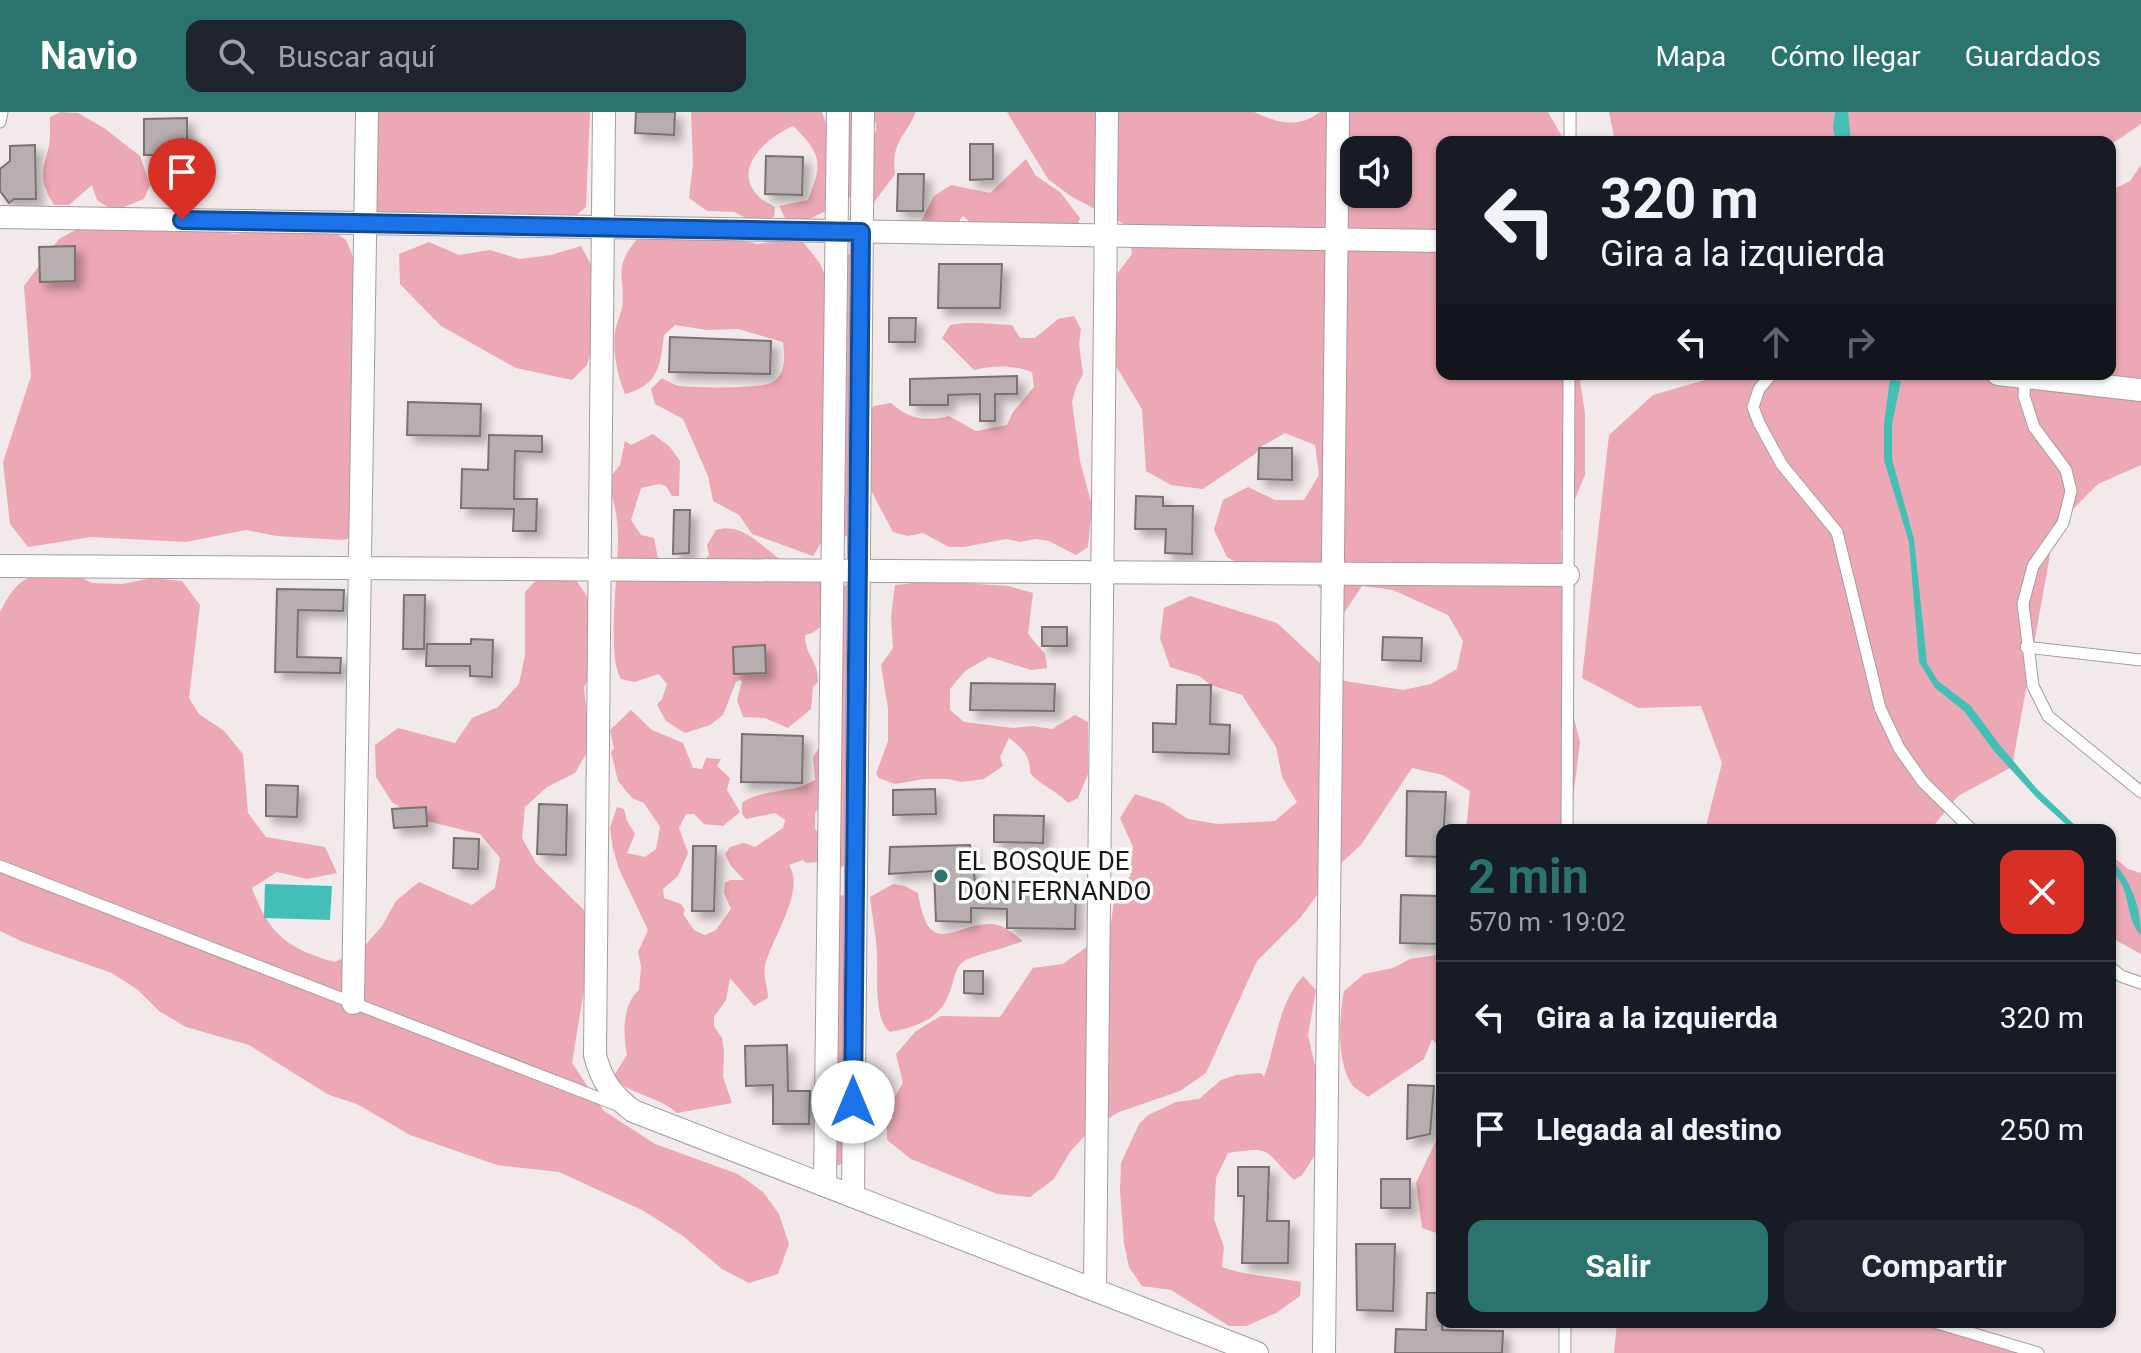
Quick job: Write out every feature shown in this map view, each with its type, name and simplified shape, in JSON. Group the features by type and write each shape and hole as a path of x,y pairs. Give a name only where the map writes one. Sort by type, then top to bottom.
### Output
{"street":[{"path":"353,1003 367,112"},
{"path":"604,112 595,1055 599,1072 607,1087 633,1111 1257,1353"},
{"path":"825,1185 838,112"},
{"path":"853,1196 863,112"},
{"path":"1095,1290 1107,112"},
{"path":"1324,1353 1338,112"},
{"path":"0,217 1436,241"},
{"path":"2052,380 2141,390"},
{"path":"0,566 1568,575"}],"lane":[{"path":"0,122 2,112"},
{"path":"1570,112 1570,136"},
{"path":"1567,824 1569,380"},
{"path":"1767,380 1759,389 1753,407 1782,465 1837,532 1880,708 1899,748 1923,782 1966,824"},
{"path":"2025,380 2024,396 2034,427 2066,470 2071,491 2063,523 2033,566 2023,604 2033,686 2048,716 2141,792"},
{"path":"2026,647 2141,660"},
{"path":"0,866 633,1111"},
{"path":"829,881 855,882"},
{"path":"2116,972 2141,983"},
{"path":"1565,1328 1565,1353"},
{"path":"1954,1328 2038,1353"}],"shaded area":[{"path":"60,112 78,113 104,128 140,156 150,185 144,199 114,211 97,200 92,185 69,205 54,205 44,184 43,172 50,142 50,117"},
{"path":"361,112 590,112 586,207 566,224 507,238 357,221"},
{"path":"691,112 822,112 832,140 830,209 801,223 786,220 779,206 808,200 816,177 814,152 793,126 764,145 751,164 751,185 760,198 775,207 774,217 748,219 734,212 707,211 689,198 693,164"},
{"path":"846,112 854,112 853,196 847,199"},
{"path":"864,112 916,112 897,147 895,174 872,205 861,164 876,131 876,123"},
{"path":"1007,112 1254,112 1271,119 1296,122 1320,112 1548,112 1562,136 1436,136 1436,380 1580,380 1585,414 1585,475 1561,532 1565,682 1580,742 1570,824 1467,824 1470,791 1443,775 1412,768 1361,845 1338,866 1301,917 1257,961 1206,1073 1180,1091 1119,1112 1091,1129 1070,1152 1054,1179 1030,1197 997,1194 911,1159 887,1140 887,1110 903,1083 896,1054 916,1031 941,1016 1000,1017 1033,968 1063,964 1110,930 1114,901 1130,876 1133,847 1120,818 1135,794 1163,803 1188,819 1217,824 1275,821 1297,802 1282,777 1276,747 1242,695 1170,667 1160,638 1164,608 1190,596 1277,623 1320,663 1345,681 1403,690 1431,684 1457,669 1463,641 1448,615 1393,590 1362,586 1344,613 1315,583 1254,573 1227,557 1214,530 1223,500 1248,487 1275,500 1304,500 1319,475 1315,445 1285,433 1203,489 1171,485 1146,471 1142,409 1095,332 1096,302 1132,254 1128,226 1072,197 1048,179"},
{"path":"1609,112 2141,112 2141,124 2116,141 2116,136 1614,136"},
{"path":"1026,159 1036,176 1060,192 1080,218 1076,229 980,231 963,216 954,228 918,227 934,196 951,185 990,193"},
{"path":"2141,165 2141,465 2098,484 2055,527 2012,767 1958,796 1935,824 1707,824 1722,763 1701,706 1638,708 1582,678 1609,435 1653,395 1705,380 2116,380 2116,188 2130,181"},
{"path":"322,224 346,240 357,266 365,536 341,540 277,536 246,530 186,542 91,537 28,547 10,524 3,462 31,376 24,286 59,239 85,225 174,231 203,227 233,234"},
{"path":"713,233 757,244 800,238 819,262 829,283 833,522 813,556 752,534 739,515 713,501 708,476 683,419 655,404 651,389 662,378 677,385 698,387 742,387 773,382 782,369 783,342 738,329 707,330 675,325 664,335 659,365 651,380 625,394 620,380 614,339 622,308 622,265 630,248 639,237"},
{"path":"429,242 459,255 490,250 519,259 551,255 581,246 595,272 597,333 587,365 572,380 516,368 441,326 400,284 399,254"},
{"path":"848,254 851,255 849,535 844,537"},
{"path":"1074,316 1081,329 1079,344 1083,374 1072,402 1080,461 1092,506 1088,547 1076,555 1049,541 1006,539 949,547 923,533 908,536 893,532 865,479 864,418 874,406 891,403 904,413 925,419 949,416 976,431 1007,425 1013,412 1034,387 1032,372 1003,366 974,370 942,338 950,325 972,323 1012,325 1020,338 1035,338 1058,319"},
{"path":"653,434 670,447 680,461 679,496 672,496 666,486 659,484 641,488 631,520 641,535 654,538 658,559 704,560 709,555 707,545 716,530 726,528 744,533 784,562 800,559 831,572 825,619 814,632 805,635 818,682 813,687 811,709 788,728 765,718 743,717 737,700 742,681 739,680 723,715 710,725 685,733 666,721 657,705 667,684 659,674 634,682 621,679 614,651 618,529 608,480 620,465 625,441 631,445"},
{"path":"65,570 92,583 122,584 153,578 182,581 200,605 189,698 199,714 224,731 243,754 248,813 266,837 325,847 337,873 307,879 277,872 252,888 258,904 273,928 292,945 335,962 362,949 382,926 396,901 419,882 472,905 495,888 500,858 480,834 418,819 392,802 376,777 375,745 398,728 455,743 472,718 498,707 519,684 525,655 525,592 546,570 574,577 591,602 598,661 584,687 590,747 575,773 547,787 525,807 522,838 536,863 586,912 587,971 572,1063 604,1111 655,1144 738,1174 763,1192 779,1214 789,1244 778,1274 749,1283 722,1269 683,1236 642,1210 559,1172 497,1165 410,1135 357,1104 329,1095 249,1045 186,1027 159,1011 138,990 112,973 0,931 0,612 12,592 25,580 42,573"},
{"path":"933,581 1008,586 1033,593 1028,634 1045,654 1047,668 1031,670 989,657 965,671 950,689 950,710 964,722 1013,728 1032,726 1052,729 1075,715 1088,722 1088,774 1078,798 1068,803 1034,777 1024,752 1009,738 1000,757 1003,766 984,779 962,782 924,779 895,784 876,774 888,741 888,709 881,665 893,648 891,617 895,585"},
{"path":"847,585 845,865 840,868 842,586"},
{"path":"631,710 652,730 683,743 693,768 702,769 706,758 721,759 717,766 730,778 727,790 740,812 723,826 704,824 694,814 686,814 679,828 688,853 678,876 663,889 664,898 681,904 685,910 683,914 694,930 705,935 716,930 731,909 724,893 725,883 744,880 725,854 730,847 744,843 755,847 783,828 785,820 775,813 746,819 742,814 742,803 755,796 803,786 815,780 813,757 822,742 826,796 815,813 815,829 822,836 818,862 806,863 803,860 789,865 793,876 790,901 765,966 768,998 754,1006 730,978 726,1000 714,1017 714,1026 722,1038 723,1077 732,1103 677,1113 661,1102 627,1088 613,1077 627,1055 625,1020 629,1004 639,990 641,966 638,952 648,930 619,869 610,828 617,807 624,809 635,834 627,853 645,857 656,849 660,827 644,803 632,798 618,781 611,752 614,748 610,730"},
{"path":"2116,859 2128,869 2141,873 2141,954 2116,940"},
{"path":"893,884 918,893 928,926 935,933 995,924 1023,941 964,961 957,970 947,999 935,1014 920,1024 890,1032 879,1007 870,897"},
{"path":"844,895 842,1164 836,1166 838,896"},
{"path":"1436,955 1436,1043 1432,1039 1424,1059 1368,1097 1350,1083 1342,1059 1340,1024 1344,991 1364,974 1393,968 1410,959"},
{"path":"1303,976 1316,990 1308,1035 1330,1132 1302,1175 1294,1180 1267,1153 1253,1150 1228,1153 1216,1178 1214,1219 1224,1247 1222,1267 1301,1282 1300,1296 1276,1313 1246,1326 1229,1326 1171,1290 1142,1286 1129,1267 1124,1243 1121,1163 1139,1124 1148,1115 1176,1102 1199,1099 1221,1080 1236,1075 1261,1073 1264,1077 1283,1012"},
{"path":"1436,1141 1436,1233 1422,1228 1416,1183"},
{"path":"1616,1328 1961,1328 2017,1353 1614,1353"}],"water":[{"path":"1835,112 1848,112 1850,136 1835,136"},
{"path":"1890,380 1901,381 1892,424 1892,459 1914,539 1927,663 1938,681 1971,706 2037,789 2074,824 2065,824 2037,798 1994,751 1964,711 1935,688 1919,662 1909,542 1884,460 1884,424"},
{"path":"2116,866 2133,894 2141,935 2134,924 2123,887 2116,875"},
{"path":"265,884 332,886 330,920 264,918"}],"building":[{"path":"636,112 675,112 674,135 635,133"},
{"path":"187,118 187,155 144,155 144,119"},
{"path":"970,144 993,144 993,179 970,180"},
{"path":"35,145 36,199 14,199 9,203 0,191 0,169 10,161 10,146"},
{"path":"766,156 803,157 802,195 765,194"},
{"path":"898,174 924,174 923,211 897,211"},
{"path":"75,246 75,281 40,282 39,247"},
{"path":"939,264 1002,264 1000,308 938,308"},
{"path":"889,318 916,318 915,342 889,342"},
{"path":"670,337 771,341 770,374 669,372"},
{"path":"1017,376 1017,394 995,394 995,421 980,421 980,394 948,395 948,405 910,405 910,379"},
{"path":"408,402 481,404 480,436 407,435"},
{"path":"489,435 542,436 542,452 515,451 514,499 537,499 536,531 513,531 514,509 461,508 462,469 488,470"},
{"path":"1259,448 1292,448 1292,480 1258,479"},
{"path":"1136,496 1163,497 1163,506 1193,506 1192,554 1165,553 1166,529 1135,529"},
{"path":"674,510 690,510 689,553 673,554"},
{"path":"277,589 344,590 343,611 298,610 297,657 341,658 340,673 275,672"},
{"path":"404,595 425,595 424,649 403,649"},
{"path":"1042,627 1067,627 1067,646 1042,646"},
{"path":"1383,637 1422,638 1421,661 1382,660"},
{"path":"471,639 493,640 492,677 470,676 470,666 426,666 427,644 471,644"},
{"path":"765,645 766,673 734,674 733,647"},
{"path":"971,683 1055,684 1054,711 970,710"},
{"path":"1177,685 1211,685 1210,724 1230,725 1229,754 1153,752 1153,723 1176,724"},
{"path":"742,734 803,736 802,783 741,782"},
{"path":"266,785 298,786 297,817 266,816"},
{"path":"935,789 936,814 893,815 893,790"},
{"path":"1407,791 1446,792 1444,824 1436,824 1436,857 1406,856"},
{"path":"539,804 567,805 566,855 537,854"},
{"path":"426,807 427,826 394,828 392,809"},
{"path":"994,815 1044,816 1043,843 994,842"},
{"path":"454,838 479,839 478,869 453,868"},
{"path":"970,845 975,881 1076,883 1075,929 1007,928 1007,909 971,908 971,922 936,921 934,871 889,874 890,847"},
{"path":"693,846 716,846 714,911 692,911"},
{"path":"1401,895 1436,896 1436,944 1400,943"},
{"path":"964,971 983,971 983,994 964,993"},
{"path":"787,1045 788,1091 810,1091 809,1124 773,1124 773,1085 746,1086 745,1046"},
{"path":"1408,1085 1434,1086 1430,1134 1407,1139"},
{"path":"1238,1167 1269,1167 1267,1221 1289,1221 1288,1263 1242,1263 1244,1196 1238,1196"},
{"path":"1381,1179 1410,1179 1410,1208 1381,1208"},
{"path":"1356,1244 1395,1244 1393,1311 1357,1310"},
{"path":"1427,1293 1436,1293 1436,1328 1503,1331 1502,1353 1395,1353 1396,1329 1426,1330"}],"place":[{"name":"EL BOSQUE DE DON FERNANDO","path":"941,876"}],"route":[{"path":"182,220 861,232 853,1102"}]}
